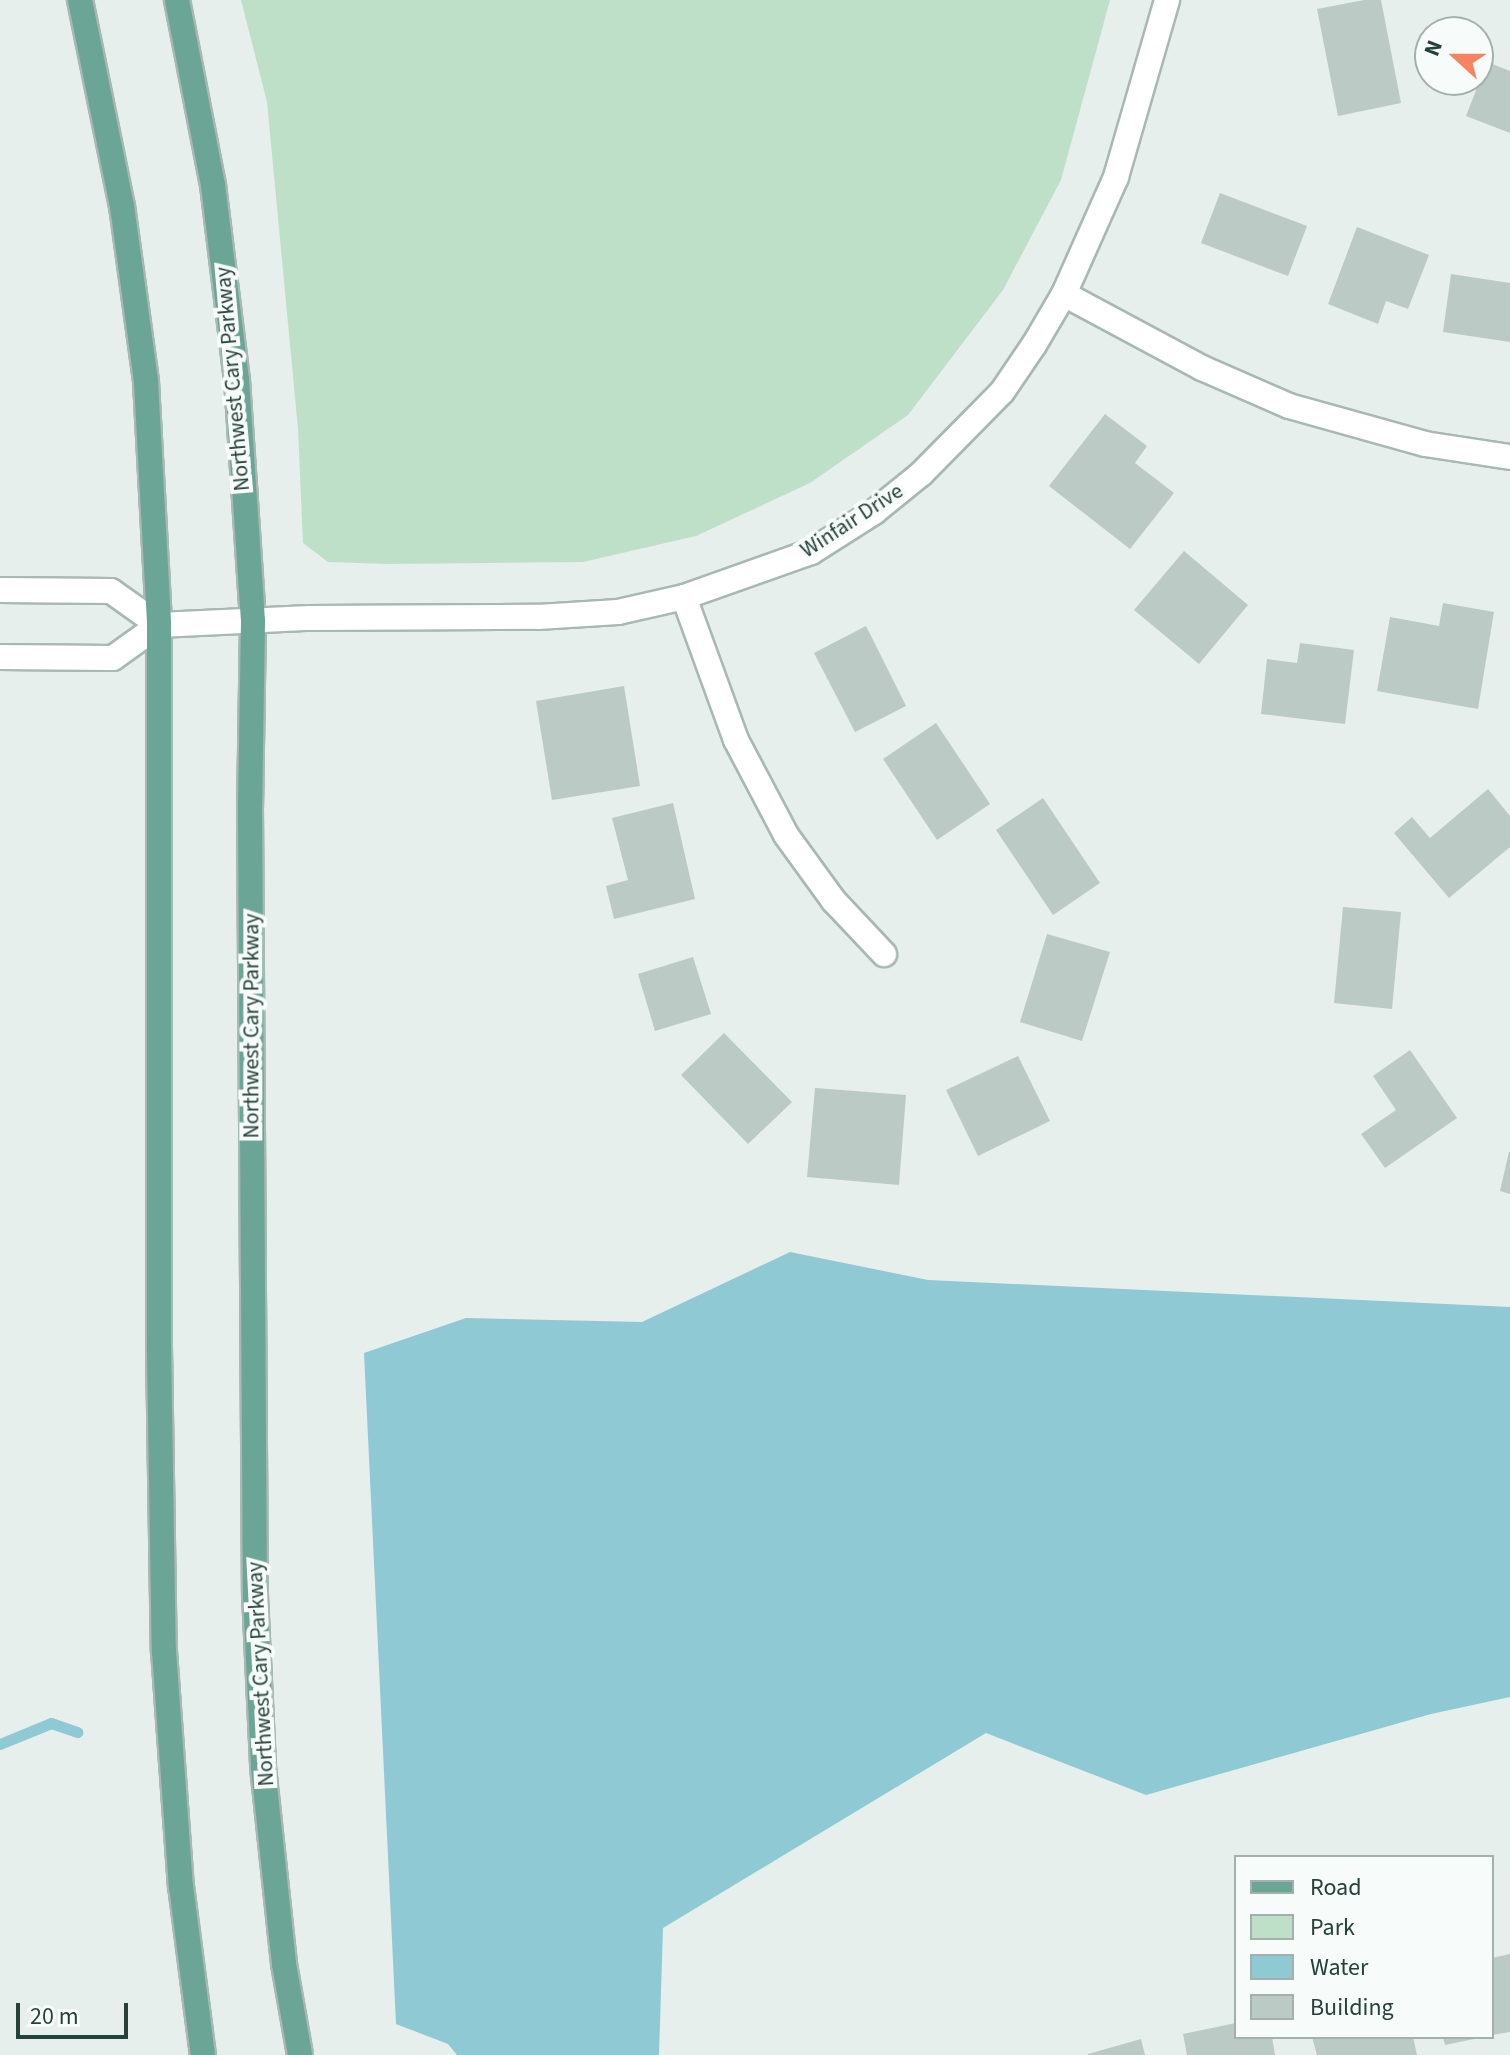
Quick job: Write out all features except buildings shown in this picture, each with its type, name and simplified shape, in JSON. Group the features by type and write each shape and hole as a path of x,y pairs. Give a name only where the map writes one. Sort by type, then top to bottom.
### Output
{"main road":[{"path":"80,0 122,206 146,382 159,625 159,1348 164,1651 181,1886 203,2055"},
{"name":"Northwest Cary Parkway","path":"177,0 213,185 237,380 249,620 255,1595 263,1767 284,1964 300,2055"}],"street":[{"name":"Winfair Drive","path":"249,620 538,617 618,612 684,597 811,552 874,512 921,474 1002,392 1064,294 1116,177 1167,0"},
{"path":"1064,294 1202,368 1289,406 1425,444 1510,457"},
{"path":"0,590 111,591 159,625"},
{"path":"684,597 736,740 786,835 834,901 884,954"},
{"path":"0,657 113,658 159,625 249,620"}],"green space":[{"path":"241,0 1110,0 1061,180 1003,290 908,415 810,483 696,536 583,562 389,564 328,562 303,543 298,429 267,102"}],"water":[{"path":"790,1252 928,1280 1510,1307 1510,1697 1431,1714 1146,1795 986,1733 663,1928 659,2055 457,2055 448,2044 396,2024 364,1353 466,1318 642,1322"}],"waterway":[{"path":"0,1744 51,1723 77,1732"}]}
